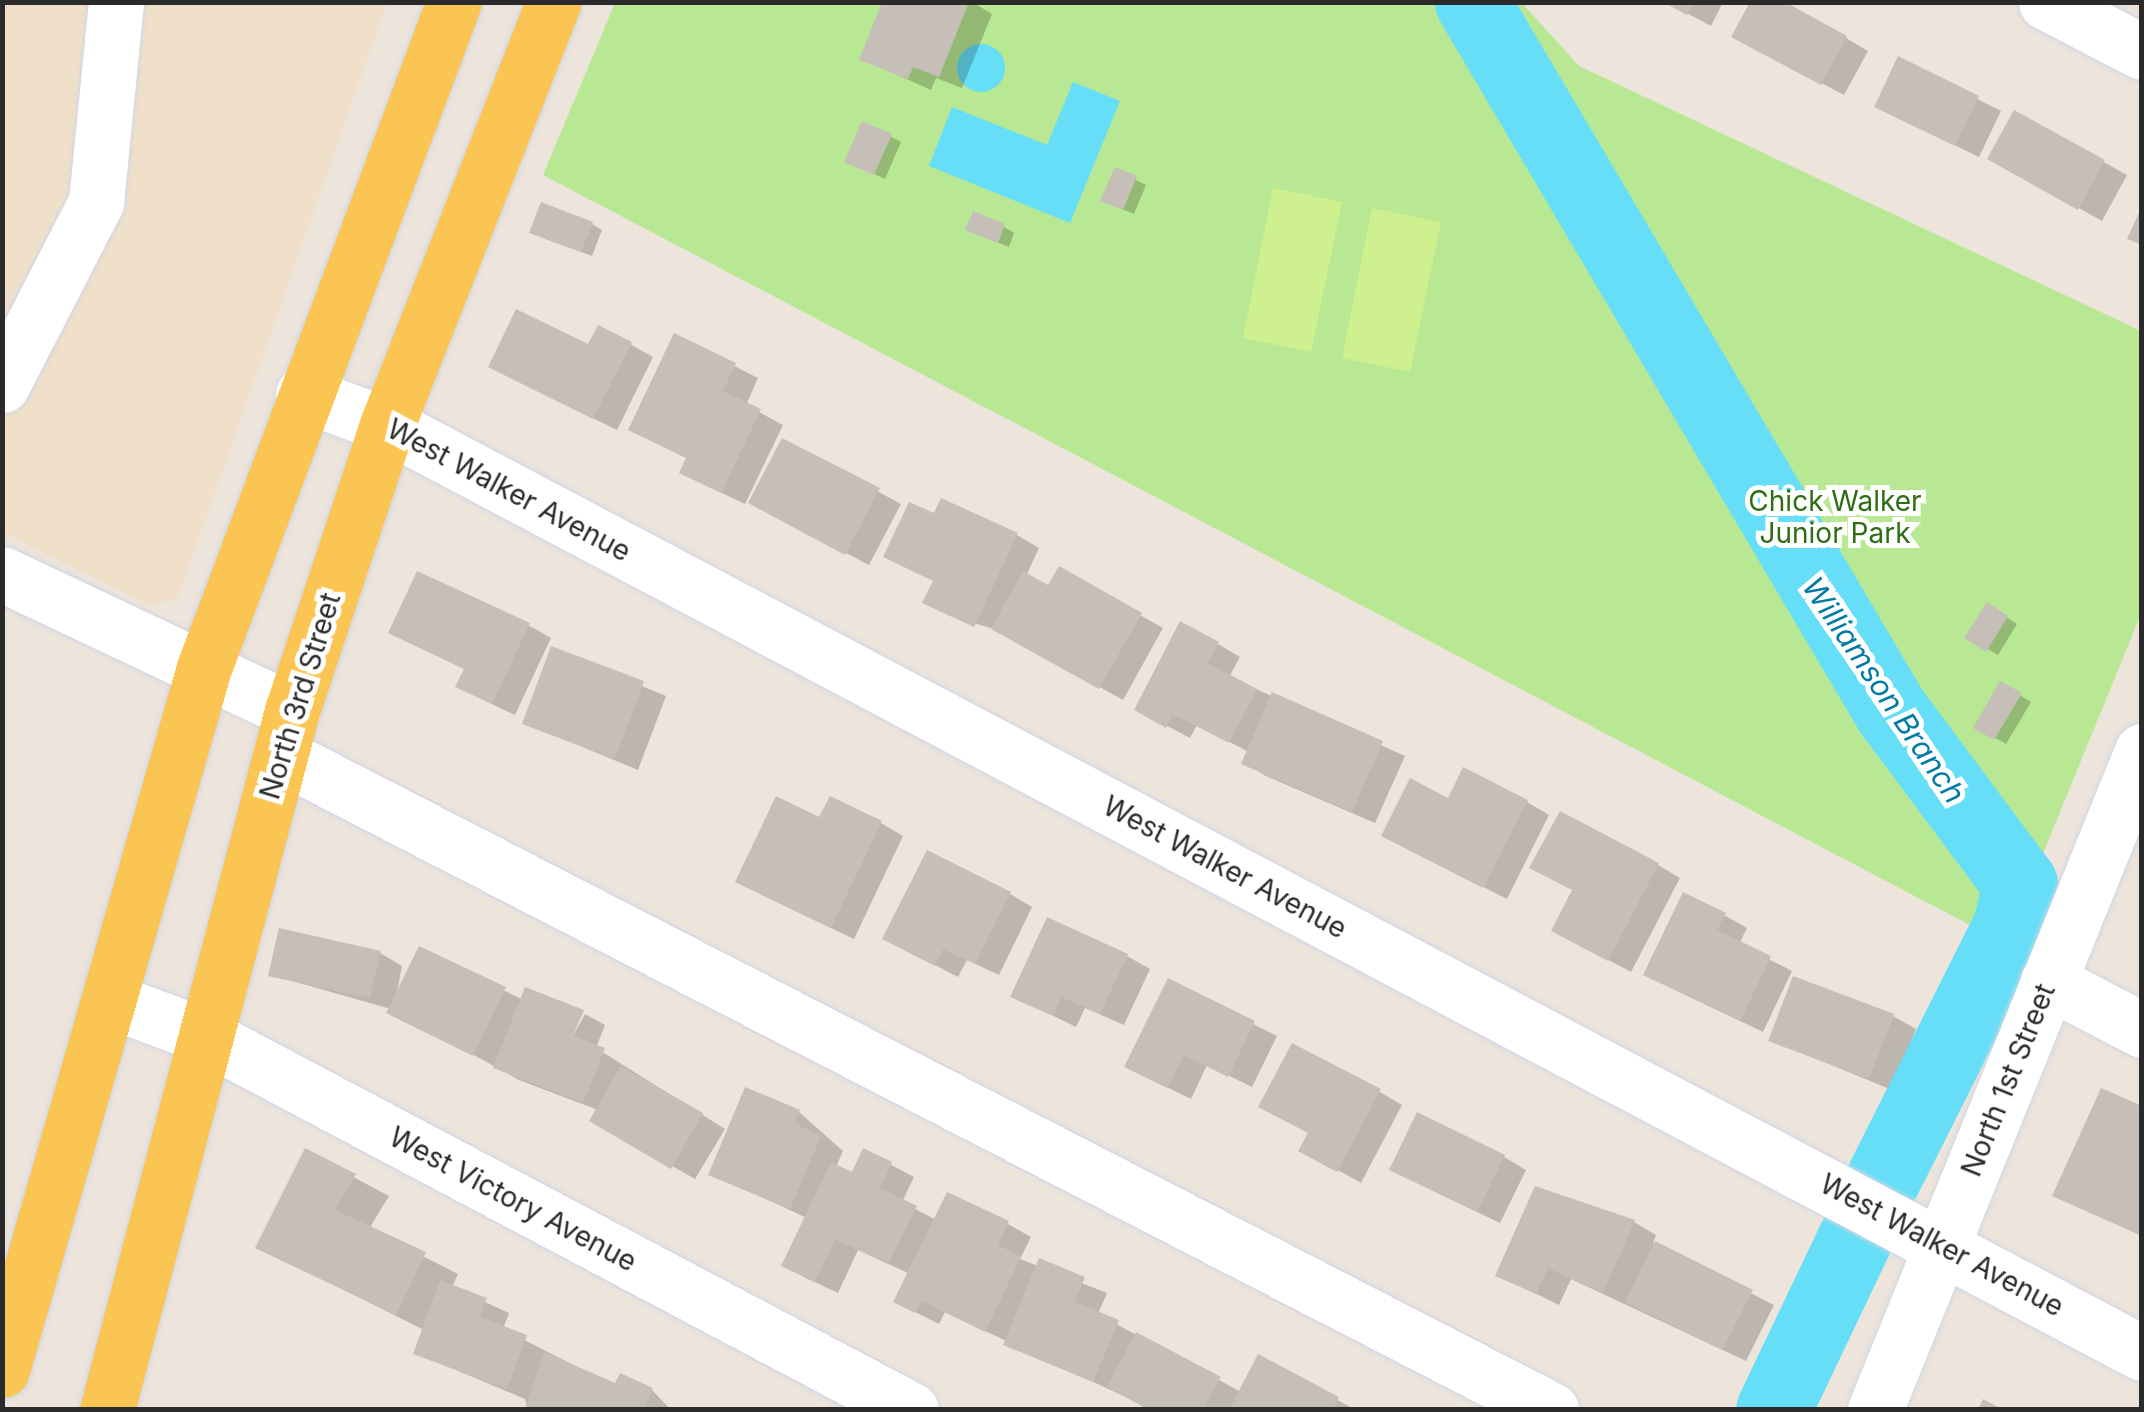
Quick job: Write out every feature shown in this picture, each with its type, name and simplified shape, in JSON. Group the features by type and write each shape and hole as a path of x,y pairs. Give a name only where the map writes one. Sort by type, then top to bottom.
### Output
{"main road":[{"path":"2,1370 204,668 454,2"},
{"name":"North 3rd Street","path":"107,1410 203,1035 286,733 387,424 554,2"}],"street":[{"path":"2,385 96,202 116,2"},
{"path":"2046,2 2142,52"},
{"name":"West Walker Avenue","path":"304,394 387,424 2142,1353"},
{"path":"2,574 204,668 286,733 1551,1410"},
{"name":"North 1st Street","path":"1876,1410 2142,750"},
{"path":"2048,981 2142,1030"},
{"name":"West Victory Avenue","path":"109,1000 203,1035 911,1410"}],"shaded area":[{"path":"2,3 387,3 178,598 149,605 3,533"}],"green space":[{"name":"Chick Walker Junior Park","path":"615,3 1522,3 1579,66 2141,331 2141,614 2006,944 543,175"},
{"path":"1273,188 1342,202 1311,352 1243,338"},
{"path":"1372,208 1441,222 1410,372 1342,358"}],"water":[{"path":"981,44 998,51 1005,68 998,85 981,92 964,85 957,68 964,51"},
{"path":"1073,82 1120,101 1070,223 929,166 952,107 1047,145"}],"building":[{"path":"882,2 969,2 939,77 913,67 908,79 859,60"},
{"path":"1663,2 1694,2 1687,15"},
{"path":"1750,2 1785,2 1847,36 1821,85 1731,37"},
{"path":"1898,56 1979,96 1955,146 1874,107"},
{"path":"2014,110 2105,160 2078,210 1987,159"},
{"path":"862,121 892,134 874,175 844,162"},
{"path":"1115,167 1137,176 1123,210 1100,201"},
{"path":"541,202 593,222 581,252 529,233"},
{"path":"2142,206 2142,245 2127,239"},
{"path":"973,211 1005,224 998,243 965,230"},
{"path":"516,309 588,344 598,325 632,342 593,419 488,367"},
{"path":"674,333 736,363 723,391 761,409 721,493 679,473 686,458 628,430"},
{"path":"782,438 880,488 845,555 748,503"},
{"path":"941,498 1018,533 974,627 922,603 933,581 883,557 909,502 934,513"},
{"path":"1059,566 1142,613 1099,689 991,629 1023,571 1048,585"},
{"path":"417,571 530,623 492,704 455,687 464,669 388,633"},
{"path":"1987,602 2008,616 1986,652 1964,638"},
{"path":"1180,621 1219,642 1208,663 1257,689 1229,743 1173,714 1166,728 1134,710"},
{"path":"551,646 644,681 615,759 522,724"},
{"path":"2000,681 2022,693 1994,740 1973,728"},
{"path":"1272,692 1383,741 1352,812 1241,764"},
{"path":"1463,767 1528,800 1483,888 1381,836 1410,778 1448,798"},
{"path":"776,796 819,817 830,796 882,821 831,928 735,882"},
{"path":"1560,811 1659,863 1608,961 1551,931 1572,890 1529,868"},
{"path":"927,850 1011,892 975,964 943,949 935,966 882,939"},
{"path":"1683,892 1726,913 1717,930 1771,956 1740,1021 1643,975"},
{"path":"1047,917 1128,954 1100,1014 1061,997 1053,1016 1010,997"},
{"path":"279,928 381,951 370,998 268,976"},
{"path":"419,946 506,987 473,1056 386,1013"},
{"path":"1793,976 1894,1014 1869,1079 1768,1041"},
{"path":"1168,978 1255,1021 1228,1077 1184,1055 1167,1088 1124,1067"},
{"path":"525,987 584,1010 573,1036 605,1048 583,1103 493,1068"},
{"path":"1292,1043 1381,1089 1337,1172 1298,1151 1308,1133 1258,1107"},
{"path":"621,1066 703,1113 671,1169 589,1121"},
{"path":"745,1087 800,1110 794,1123 821,1136 790,1209 708,1175"},
{"path":"2101,1088 2142,1106 2142,1236 2052,1196"},
{"path":"1417,1112 1505,1155 1477,1212 1389,1170"},
{"path":"305,1148 356,1174 335,1210 426,1252 396,1315 255,1248"},
{"path":"863,1148 892,1162 880,1188 917,1206 888,1264 835,1239 815,1282 781,1266 831,1162 852,1172"},
{"path":"1535,1186 1635,1220 1603,1293 1548,1268 1536,1294 1495,1276"},
{"path":"947,1192 1009,1221 998,1245 1021,1257 985,1332 922,1301 915,1313 893,1302"},
{"path":"1655,1241 1753,1290 1722,1350 1625,1302"},
{"path":"1039,1258 1085,1277 1075,1302 1119,1320 1093,1382 1003,1345"},
{"path":"440,1280 487,1298 480,1317 527,1335 507,1389 413,1354"},
{"path":"1136,1332 1221,1377 1203,1410 1149,1410 1107,1387"},
{"path":"544,1352 615,1383 620,1373 653,1388 643,1410 525,1410"},
{"path":"1258,1354 1339,1397 1333,1410 1229,1410"},
{"path":"1983,1399 2003,1410 1978,1410"}],"waterway":[{"name":"Williamson Branch","path":"1472,2 1891,711 2020,884 2010,926 1883,1179"},
{"name":"Williamson Branch","path":"1773,1410 1855,1238"}]}
